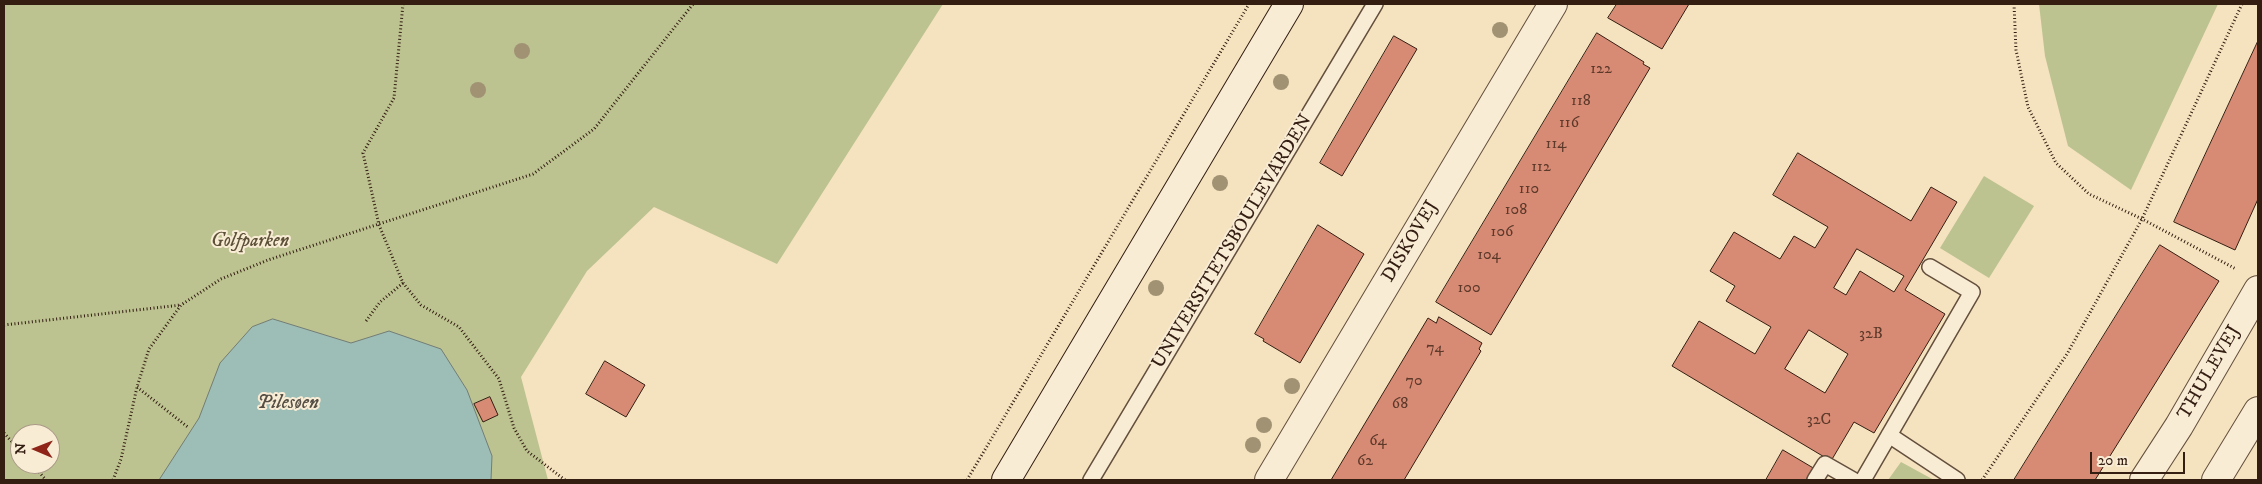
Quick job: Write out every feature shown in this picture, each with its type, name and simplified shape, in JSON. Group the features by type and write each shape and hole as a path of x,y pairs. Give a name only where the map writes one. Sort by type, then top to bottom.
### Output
{"street":[{"path":"1006,480 1288,4"},
{"name":"DISKOVEJ","path":"1269,480 1553,4"},
{"name":"THULEVEJ","path":"2144,480 2179,426 2250,281"},
{"path":"2216,480 2258,411"}],"lane":[{"name":"UNIVERSITETSBOULEVARDEN","path":"1091,480 1375,4"},
{"path":"1862,480 1972,292 1930,268"},
{"path":"1889,434 1957,480"},
{"path":"1816,480 1825,464 1853,480"}],"path":[{"path":"403,4 394,98 363,153 379,225 404,283 422,305 459,327 499,379 514,428 527,451 565,480"},
{"path":"113,480 121,459 137,387 149,349 181,305 221,279 268,260 533,174 594,129 693,4"},
{"path":"967,480 1249,4"},
{"path":"2014,4 2016,50 2028,107 2056,163 2089,194 2142,219 2250,281"},
{"path":"1982,480 2067,354 2142,219 2242,4"},
{"path":"366,321 380,302 404,283"},
{"path":"4,325 181,305"},
{"path":"137,387 189,428"}],"green space":[{"name":"Golfparken","path":"4,4 943,4 777,264 654,207 587,271 521,377 548,480 4,480"},
{"path":"2039,4 2218,4 2131,190 2068,146 2045,56"},
{"path":"1984,176 2034,206 1989,278 1940,248"},
{"path":"1901,462 1934,480 1888,480"}],"water":[{"name":"Pilesøen","path":"273,319 351,343 389,331 441,349 467,390 492,456 491,480 159,480 199,418 220,363 252,327"}],"building":[{"path":"1617,4 1689,4 1662,49 1608,18"},
{"path":"1597,33 1644,62 1643,64 1650,68 1491,335 1436,302"},
{"path":"1394,36 1417,49 1342,176 1320,163"},
{"path":"2258,41 2258,199 2235,250 2174,222"},
{"path":"1798,153 1911,221 1931,187 1957,202 1905,290 1945,314 1874,433 1854,422 1831,461 1672,366 1699,321 1755,354 1771,327 1726,301 1735,286 1710,271 1734,232 1780,259 1794,236 1815,248 1828,227 1773,195","holes":["1857,249 1904,276 1894,292 1860,271 1846,295 1834,288","1809,330 1848,354 1825,393 1785,369"]},
{"path":"1318,225 1364,254 1300,363 1263,341 1264,339 1255,334"},
{"path":"2160,245 2219,281 2095,480 2014,480"},
{"path":"1439,317 1482,343 1479,349 1481,351 1404,480 1331,480 1428,318 1436,323"},
{"path":"605,361 645,385 626,417 586,394"},
{"path":"490,397 498,415 483,422 474,404"},
{"path":"1783,450 1815,469 1808,480 1766,480"}]}
